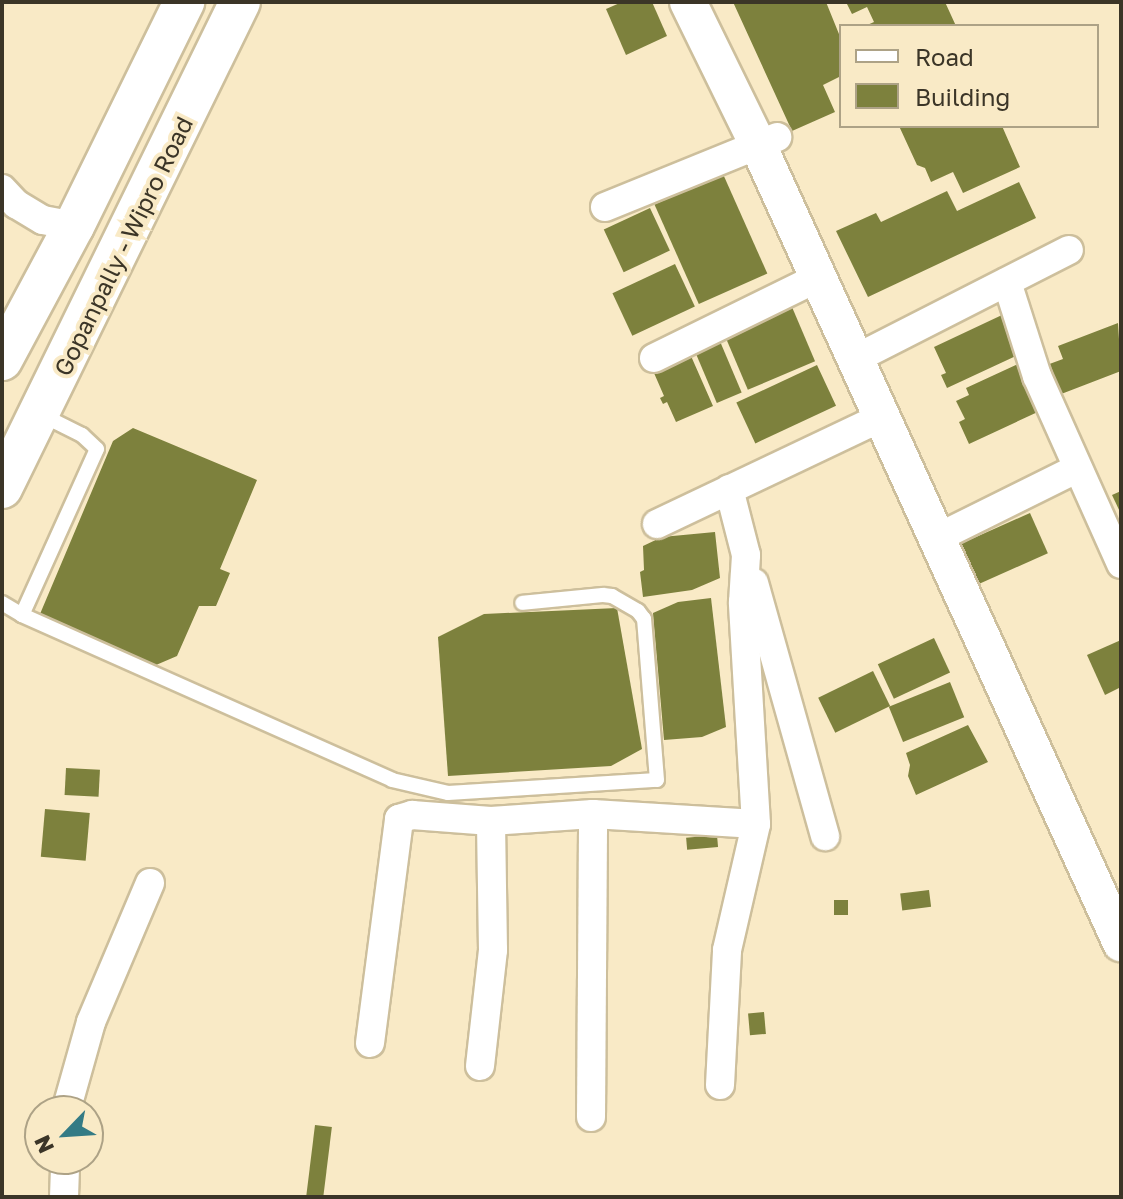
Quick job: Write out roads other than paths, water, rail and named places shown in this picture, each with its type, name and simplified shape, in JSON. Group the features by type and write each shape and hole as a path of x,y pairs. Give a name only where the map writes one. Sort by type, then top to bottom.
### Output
{"main road":[{"path":"2,360 74,226 184,2"},
{"name":"Gopanpally - Wipro Road","path":"2,488 240,2"}],"street":[{"path":"688,2 767,141 865,355 882,417 1031,721 1121,890"},
{"path":"710,2 767,141 817,278 900,408 941,536 1121,943"},
{"path":"605,207 767,141"},
{"path":"2,189 16,204 43,220 74,226"},
{"path":"865,355 1069,250"},
{"path":"654,358 817,278"},
{"path":"1007,282 1037,376 1121,564"},
{"path":"657,524 882,417"},
{"path":"941,536 1078,468"},
{"path":"729,489 825,836"},
{"path":"720,1085 727,950 756,824 743,602 746,555"},
{"path":"370,1043 399,819 412,815 491,821 593,814 756,824"},
{"path":"591,1117 593,814"},
{"path":"480,1066 493,950 491,821"},
{"path":"70,1095 91,1022 150,883"},
{"path":"64,1197 65,1175"}],"lane":[{"path":"22,615 96,457 96,445 40,414"},
{"path":"2,603 22,615 392,780 448,793 657,780 644,619 638,611 612,596 603,595 522,603"}]}
